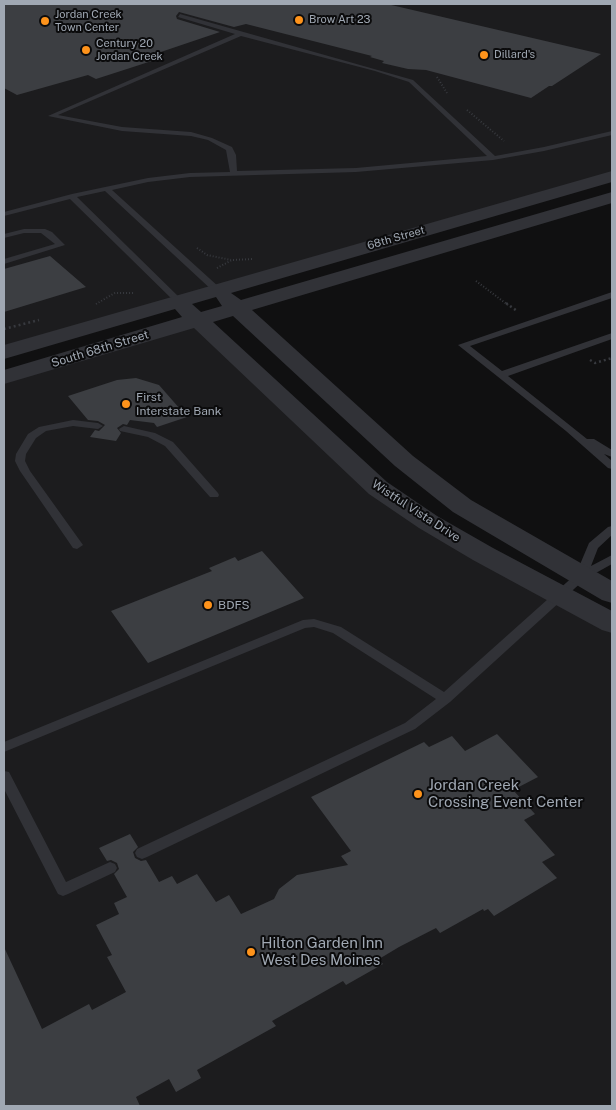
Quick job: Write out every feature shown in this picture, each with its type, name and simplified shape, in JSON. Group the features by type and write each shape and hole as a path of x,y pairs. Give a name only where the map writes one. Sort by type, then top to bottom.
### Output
{"street":[{"name":"68th Street","path":"179,301 612,176"},
{"name":"68th Street","path":"196,320 612,198"},
{"path":"217,290 404,461 462,506 612,593"},
{"name":"Wistful Vista Drive","path":"179,301 196,320 378,488 452,536 612,624"},
{"name":"South 68th Street","path":"4,352 179,301"},
{"name":"South 68th Street","path":"4,377 196,320"}],"lane":[{"path":"180,16 377,70 410,81 493,158"},
{"path":"234,173 232,155 229,149 210,139 191,134 122,129 51,116 241,34"},
{"path":"4,214 72,196 148,180 234,173 356,170 493,158 544,149 612,133"},
{"path":"107,189 217,290"},
{"path":"72,196 179,301"},
{"path":"4,236 24,231 42,231 49,234 61,245 4,262"},
{"path":"612,295 463,345 612,466"},
{"path":"501,375 612,336"},
{"path":"77,545 25,471 20,461 21,454 32,436 42,429 73,423 98,426"},
{"path":"124,429 164,440 182,457 214,495"},
{"path":"570,430 612,454"},
{"path":"581,576 593,546 612,529"},
{"path":"142,853 410,726 445,699 581,576 612,560"},
{"path":"4,747 303,624 314,623 336,630 445,699"},
{"path":"4,776 63,890 110,868"}],"path":[{"path":"96,304 115,293 131,294"},
{"path":"4,330 41,319"}],"shaded area":[{"name":"Jordan Creek Town Center","path":"4,4 612,4 612,176 4,352"},
{"path":"196,320 387,484 560,595 612,623 612,1106 4,1106 4,377"}],"building":[{"path":"4,4 387,4 601,54 531,98 426,70 408,69 382,63 384,61 370,57 372,56 246,24 234,27 179,12 176,16 177,19 220,32 152,55 161,58 96,79 88,75 17,95 4,88"},
{"path":"50,256 86,287 4,312 4,269"},
{"name":"First Interstate Bank","path":"136,378 159,385 187,417 157,427 154,423 130,420 127,425 123,424 117,428 121,433 116,441 90,437 95,430 99,431 105,425 98,421 88,420 68,396 117,380"},
{"name":"BDFS","path":"262,551 304,598 148,663 111,611 212,571 209,568 235,557 238,561"},
{"name":"Hilton Garden Inn West Des Moines","path":"497,734 538,777 513,790 535,814 524,820 555,855 542,862 557,878 494,916 488,909 484,911 483,909 440,933 436,928 399,947 379,959 383,964 346,985 343,981 272,1021 276,1026 197,1070 201,1078 176,1092 169,1079 136,1097 140,1106 4,1106 4,947 42,1029 89,1004 92,1010 126,992 107,957 112,955 96,925 119,914 114,903 127,897 114,874 119,869 117,863 111,860 107,861 99,848 130,834 138,847 133,852 135,858 141,861 146,860 159,882 172,876 177,884 197,874 216,902 229,895 241,914 274,899 279,889 297,875 348,865 341,856 351,851 311,797 424,742 429,747 452,736 465,751"}],"place":[{"name":"Brow Art 23","path":"299,20"},
{"name":"Jordan Creek Town Center","path":"45,21"},
{"name":"Century 20 Jordan Creek","path":"86,50"},
{"name":"Dillard's","path":"484,55"},
{"name":"First Interstate Bank","path":"126,404"},
{"name":"BDFS","path":"208,605"},
{"name":"Jordan Creek Crossing Event Center","path":"418,794"},
{"name":"Hilton Garden Inn West Des Moines","path":"251,952"}]}
